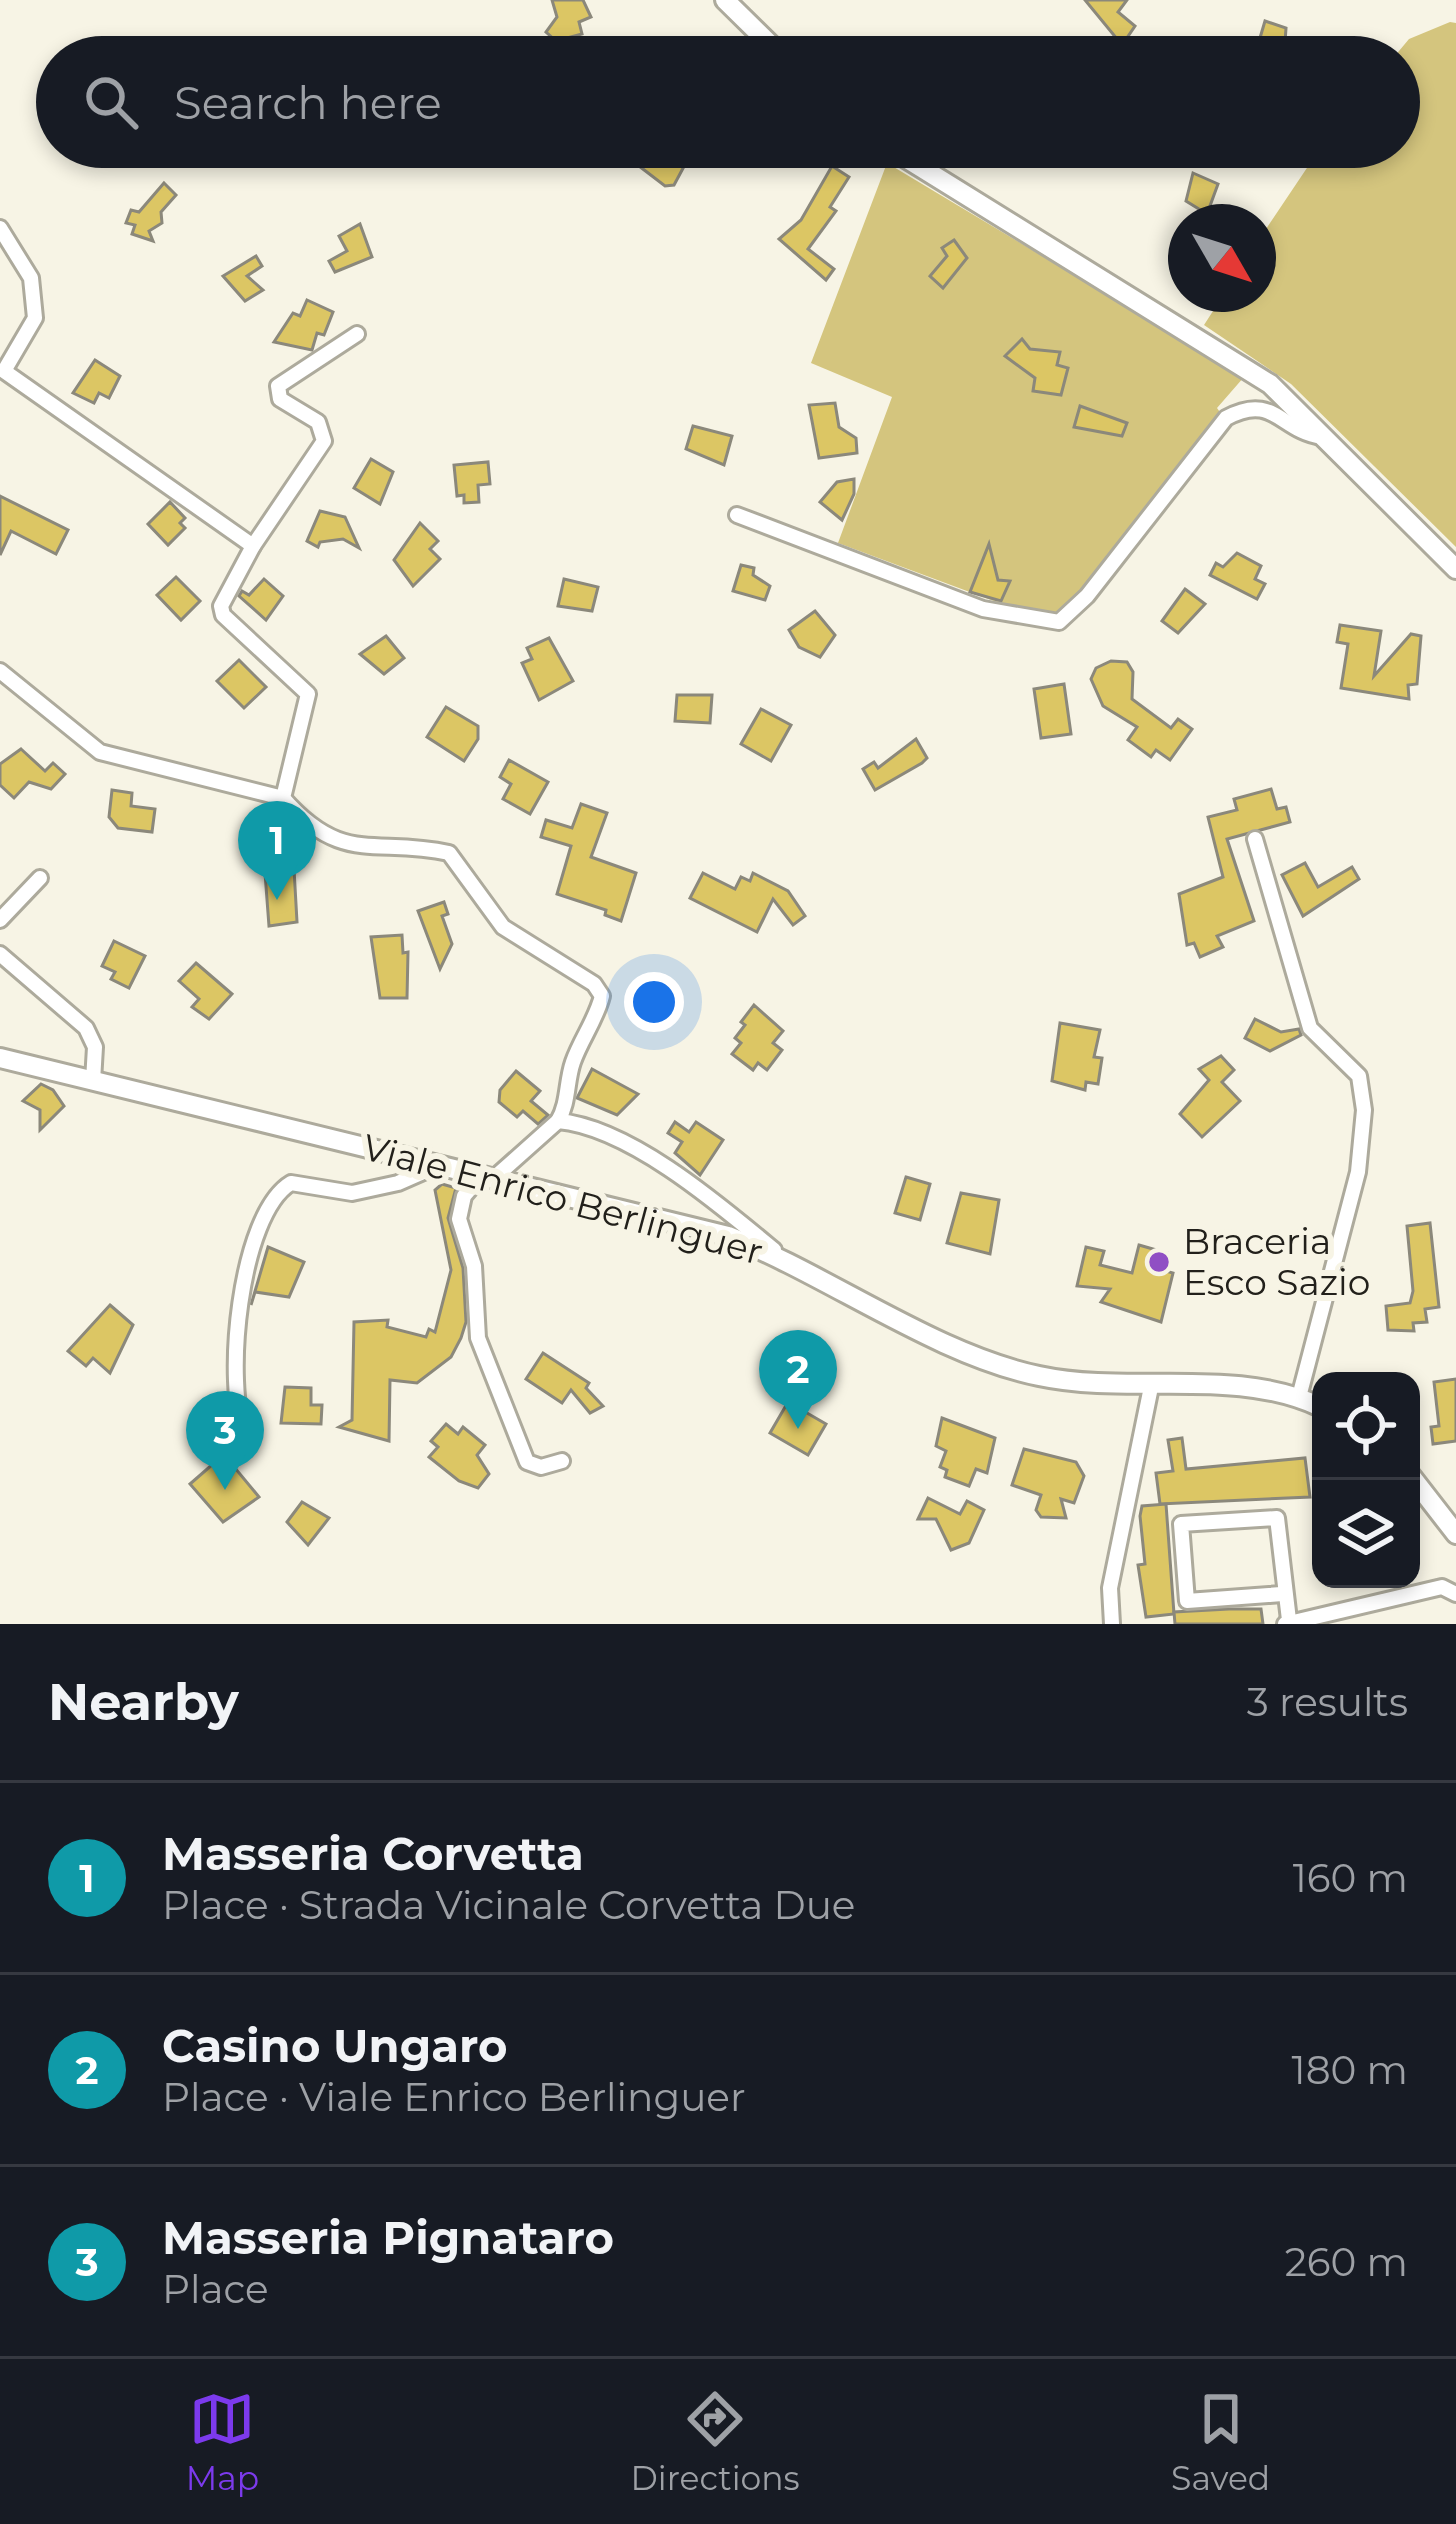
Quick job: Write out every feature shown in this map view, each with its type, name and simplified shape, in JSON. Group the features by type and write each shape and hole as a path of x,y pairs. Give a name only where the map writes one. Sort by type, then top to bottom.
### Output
{"main road":[{"path":"725,0 761,36"},
{"path":"922,168 1270,383 1456,569"},
{"name":"Viale Enrico Berlinguer","path":"0,1058 728,1236 782,1257 992,1362 1079,1383 1151,1388 1224,1383 1312,1402"},
{"path":"1415,1480 1455,1530"}],"street":[{"path":"0,228 31,278 35,318 4,371 253,546"},
{"path":"283,798 308,694 223,615 221,606 253,546 324,440 318,422 280,399 278,386 357,334"},
{"path":"737,515 983,609 1060,622 1226,418 1248,406 1327,437"},
{"path":"0,671 100,752 283,798 317,832 359,848 420,847 449,853 503,927 594,984 602,996 572,1064 566,1107 558,1121 464,1196 460,1220 474,1267 478,1338 527,1462 541,1467 562,1460"},
{"path":"1255,839 1310,1028 1359,1076 1364,1111 1358,1172 1299,1396"},
{"path":"0,920 40,878"},
{"path":"0,954 86,1028 95,1047 93,1081"},
{"path":"558,1121 599,1132 659,1164 782,1257"},
{"path":"246,1438 237,1410 242,1298 255,1237 274,1196 291,1183 352,1193 398,1183 439,1165"},
{"path":"1112,1624 1110,1588 1151,1388"},
{"path":"1282,1594 1187,1601 1181,1524 1276,1517 1287,1622 1442,1587 1456,1594"}],"shaded area":[{"path":"1456,23 1456,547 1291,384 1204,325 1212,312 1276,312 1276,214 1307,168 1420,168 1420,36 1416,36"},
{"path":"885,168 895,168 1244,377 1217,408 1222,415 1063,619 1034,616 838,543 892,397 811,363"}],"building":[{"path":"552,0 583,0 591,17 579,22 582,34 550,36 546,32 557,17"},
{"path":"1085,0 1127,0 1118,12 1135,26 1128,36 1115,36"},
{"path":"1265,21 1286,28 1285,36 1261,36"},
{"path":"642,168 683,168 674,185 665,186"},
{"path":"831,168 849,177 830,207 836,211 808,249 834,269 826,280 779,239 801,220"},
{"path":"1193,173 1218,184 1211,204 1186,201"},
{"path":"164,183 176,195 161,212 162,223 149,231 153,241 132,234 135,225 126,223 131,210 139,212"},
{"path":"360,224 372,257 335,272 329,261 347,251 339,236"},
{"path":"954,240 967,258 943,288 930,276 947,256 942,248"},
{"path":"256,256 262,266 247,276 263,290 245,301 223,276"},
{"path":"307,300 333,312 324,335 317,333 312,350 274,342 293,313 300,316"},
{"path":"1022,339 1030,349 1060,352 1057,365 1068,368 1061,395 1033,391 1035,378 1005,356"},
{"path":"95,360 120,376 109,398 99,393 94,403 73,393"},
{"path":"835,403 839,427 856,438 857,453 819,458 809,405"},
{"path":"1080,406 1127,423 1122,436 1074,427"},
{"path":"693,426 732,436 724,465 686,449"},
{"path":"371,459 393,472 380,504 354,488"},
{"path":"488,462 490,484 478,485 479,502 464,503 464,495 457,496 454,465"},
{"path":"854,479 854,494 842,520 820,502 837,482"},
{"path":"0,496 68,530 56,554 11,531 0,555"},
{"path":"170,502 185,518 180,523 185,528 168,545 148,524"},
{"path":"320,511 345,517 359,548 343,539 320,542 318,547 307,541"},
{"path":"420,523 438,541 430,549 440,559 413,586 394,560"},
{"path":"989,544 998,580 1010,581 1001,601 970,592"},
{"path":"1237,553 1261,566 1255,579 1265,584 1257,599 1210,575 1216,563 1223,567"},
{"path":"741,565 754,568 753,575 770,586 765,600 733,591"},
{"path":"176,577 200,601 181,620 157,595"},
{"path":"264,579 283,596 266,620 239,596 242,591 249,595"},
{"path":"564,579 598,587 592,611 558,606"},
{"path":"1185,589 1205,604 1178,633 1162,621"},
{"path":"815,611 835,635 820,657 799,647 789,630"},
{"path":"1340,625 1381,631 1374,676 1411,634 1421,636 1417,684 1408,685 1409,699 1341,688 1348,644 1337,642"},
{"path":"386,636 404,658 384,674 360,654"},
{"path":"549,638 573,681 539,700 522,663 532,659 527,648"},
{"path":"239,660 266,687 244,708 217,681"},
{"path":"1111,661 1127,662 1133,672 1132,699 1171,728 1178,719 1192,729 1170,760 1156,750 1151,757 1128,740 1137,727 1103,706 1091,679 1096,668"},
{"path":"1064,684 1071,734 1041,738 1034,689"},
{"path":"677,695 712,695 710,723 675,721"},
{"path":"446,707 478,726 478,739 464,761 427,737"},
{"path":"761,709 791,725 771,761 741,744"},
{"path":"916,739 927,758 875,790 863,769 874,762 878,768"},
{"path":"21,749 45,771 53,763 65,774 51,789 29,782 14,798 0,785 0,764"},
{"path":"509,760 548,782 530,814 503,799 511,784 500,777"},
{"path":"1271,789 1277,809 1286,807 1290,822 1227,839 1254,921 1217,936 1223,947 1200,957 1194,943 1187,945 1179,894 1223,877 1208,817 1237,810 1234,799"},
{"path":"112,790 132,793 131,806 155,809 152,832 118,828 109,817"},
{"path":"581,804 607,813 591,857 636,873 621,921 605,915 606,910 557,894 571,846 541,837 546,820 572,828"},
{"path":"1305,863 1318,887 1352,867 1359,879 1303,916 1282,875"},
{"path":"294,869 297,922 269,926 265,873"},
{"path":"703,873 735,889 741,877 750,881 753,873 788,891 805,916 793,925 773,899 757,932 690,898"},
{"path":"444,902 448,914 442,916 452,944 440,969 418,911"},
{"path":"402,935 403,953 408,952 407,998 380,998 371,937"},
{"path":"114,941 145,956 129,988 111,979 115,972 102,966"},
{"path":"196,963 232,994 209,1019 192,1007 199,999 179,981"},
{"path":"754,1005 783,1031 773,1043 782,1050 767,1070 758,1063 753,1070 732,1054 741,1043 735,1038 745,1025 741,1022"},
{"path":"1255,1019 1281,1032 1299,1029 1301,1035 1270,1051 1245,1038"},
{"path":"1060,1023 1100,1030 1094,1057 1102,1058 1098,1084 1086,1082 1085,1090 1052,1081"},
{"path":"1221,1056 1234,1070 1222,1082 1240,1101 1202,1137 1180,1114 1209,1080 1199,1069"},
{"path":"592,1069 638,1094 617,1115 577,1098"},
{"path":"516,1071 540,1091 531,1101 548,1115 538,1124 523,1111 517,1117 499,1102 500,1090"},
{"path":"41,1084 53,1090 64,1106 40,1130 40,1110 23,1101"},
{"path":"675,1122 689,1132 696,1122 723,1140 700,1175 675,1153 682,1142 668,1133"},
{"path":"906,1177 930,1184 920,1220 895,1213"},
{"path":"442,1184 456,1188 448,1218 463,1268 466,1322 461,1338 451,1357 417,1383 390,1380 389,1441 339,1427 352,1420 354,1322 388,1320 387,1327 426,1337 429,1329 435,1332 451,1270 435,1190"},
{"path":"961,1193 999,1200 990,1254 947,1243"},
{"path":"1430,1223 1439,1307 1425,1309 1427,1322 1413,1323 1414,1331 1388,1330 1386,1306 1410,1303 1413,1291 1407,1226"},
{"path":"1139,1245 1167,1253 1162,1270 1173,1273 1161,1322 1101,1302 1110,1289 1077,1286 1086,1247 1104,1251 1100,1265 1132,1273"},
{"path":"268,1247 304,1262 289,1297 255,1292 251,1305"},
{"path":"110,1305 133,1325 110,1373 93,1358 86,1366 68,1351"},
{"path":"543,1353 589,1383 586,1388 603,1406 590,1413 571,1390 562,1403 526,1379"},
{"path":"1456,1379 1456,1441 1433,1444 1431,1427 1439,1426 1434,1382"},
{"path":"285,1387 311,1388 311,1405 322,1405 321,1424 281,1423"},
{"path":"788,1402 826,1424 808,1455 770,1433"},
{"path":"942,1418 995,1438 987,1473 976,1469 969,1486 945,1477 947,1470 940,1467 946,1451 936,1446"},
{"path":"446,1424 458,1434 463,1427 485,1445 477,1455 489,1474 478,1488 459,1481 429,1457 438,1447 431,1441"},
{"path":"1182,1438 1186,1469 1305,1458 1310,1497 1160,1504 1156,1473 1173,1471 1168,1440"},
{"path":"1024,1449 1076,1462 1084,1476 1074,1503 1061,1499 1066,1518 1041,1517 1036,1510 1041,1495 1012,1485"},
{"path":"213,1464 224,1477 235,1468 259,1497 223,1522 190,1484"},
{"path":"928,1498 960,1514 967,1501 984,1510 969,1543 951,1550 936,1519 918,1519"},
{"path":"302,1502 329,1518 308,1545 287,1522"},
{"path":"1166,1504 1174,1614 1146,1617 1138,1565 1145,1564 1140,1516 1142,1506"},
{"path":"1261,1609 1263,1624 1175,1624 1174,1612"}],"place":[{"name":"Masseria Corvetta","path":"277,900"},
{"name":"Braceria Esco Sazio","path":"1159,1262"},
{"name":"Casino Ungaro","path":"798,1429"},
{"name":"Masseria Pignataro","path":"225,1490"}]}
